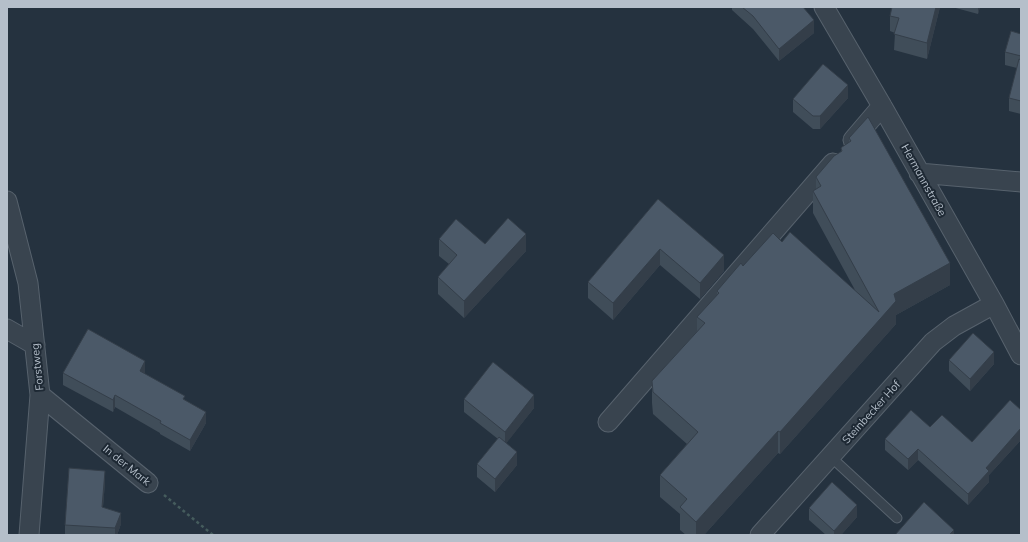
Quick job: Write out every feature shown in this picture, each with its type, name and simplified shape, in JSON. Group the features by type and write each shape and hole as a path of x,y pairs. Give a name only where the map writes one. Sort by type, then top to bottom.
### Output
{"street":[{"name":"Hermannstraße","path":"824,7 882,106 994,304 1021,355"},
{"path":"608,422 882,106"},
{"path":"919,173 1021,182"},
{"name":"Forstweg","path":"7,201 28,283 40,395 29,535"},
{"name":"Steinbecker Hof","path":"760,535 933,342 954,326 994,304"},
{"path":"7,329 35,345"},
{"name":"In der Mark","path":"40,395 148,482"}],"lane":[{"path":"831,457 897,518"}],"path":[{"name":"In der Mark","path":"148,482 213,535"}],"building":[{"path":"742,7 803,7 814,20 779,49 753,16"},
{"path":"892,7 936,7 927,43 894,34 899,18 890,16"},
{"path":"1011,31 1021,34 1021,56 1005,52"},
{"path":"1019,59 1021,60 1021,101 1009,98"},
{"path":"823,64 848,85 820,116 813,116 793,99"},
{"path":"868,117 950,263 894,294 896,301 780,432 778,431 696,522 680,507 687,499 660,475 698,432 653,392 652,381 705,323 697,317 719,293 717,291 741,263 743,266 773,233 782,242 790,232 879,312 813,191 821,186 816,177 834,156 842,151 841,148 851,141 849,138"},
{"path":"658,199 724,255 700,283 660,249 613,303 588,282"},
{"path":"508,218 526,234 464,301 438,277 457,255 439,239 456,219 485,244"},
{"path":"88,329 145,361 140,371 185,396 183,399 206,412 190,440 160,423 161,421 115,395 113,400 63,373"},
{"path":"973,333 994,352 970,379 949,360"},
{"path":"493,362 534,395 505,432 464,399"},
{"path":"1010,400 1021,410 1021,428 986,468 989,471 968,494 918,449 908,459 885,439 911,410 930,427 942,415 972,442"},
{"path":"499,437 517,452 495,479 477,464"},
{"path":"69,468 105,471 102,507 121,513 115,528 65,525"},
{"path":"832,482 857,505 834,531 809,508"},
{"path":"924,502 954,530 949,535 895,535"}]}
